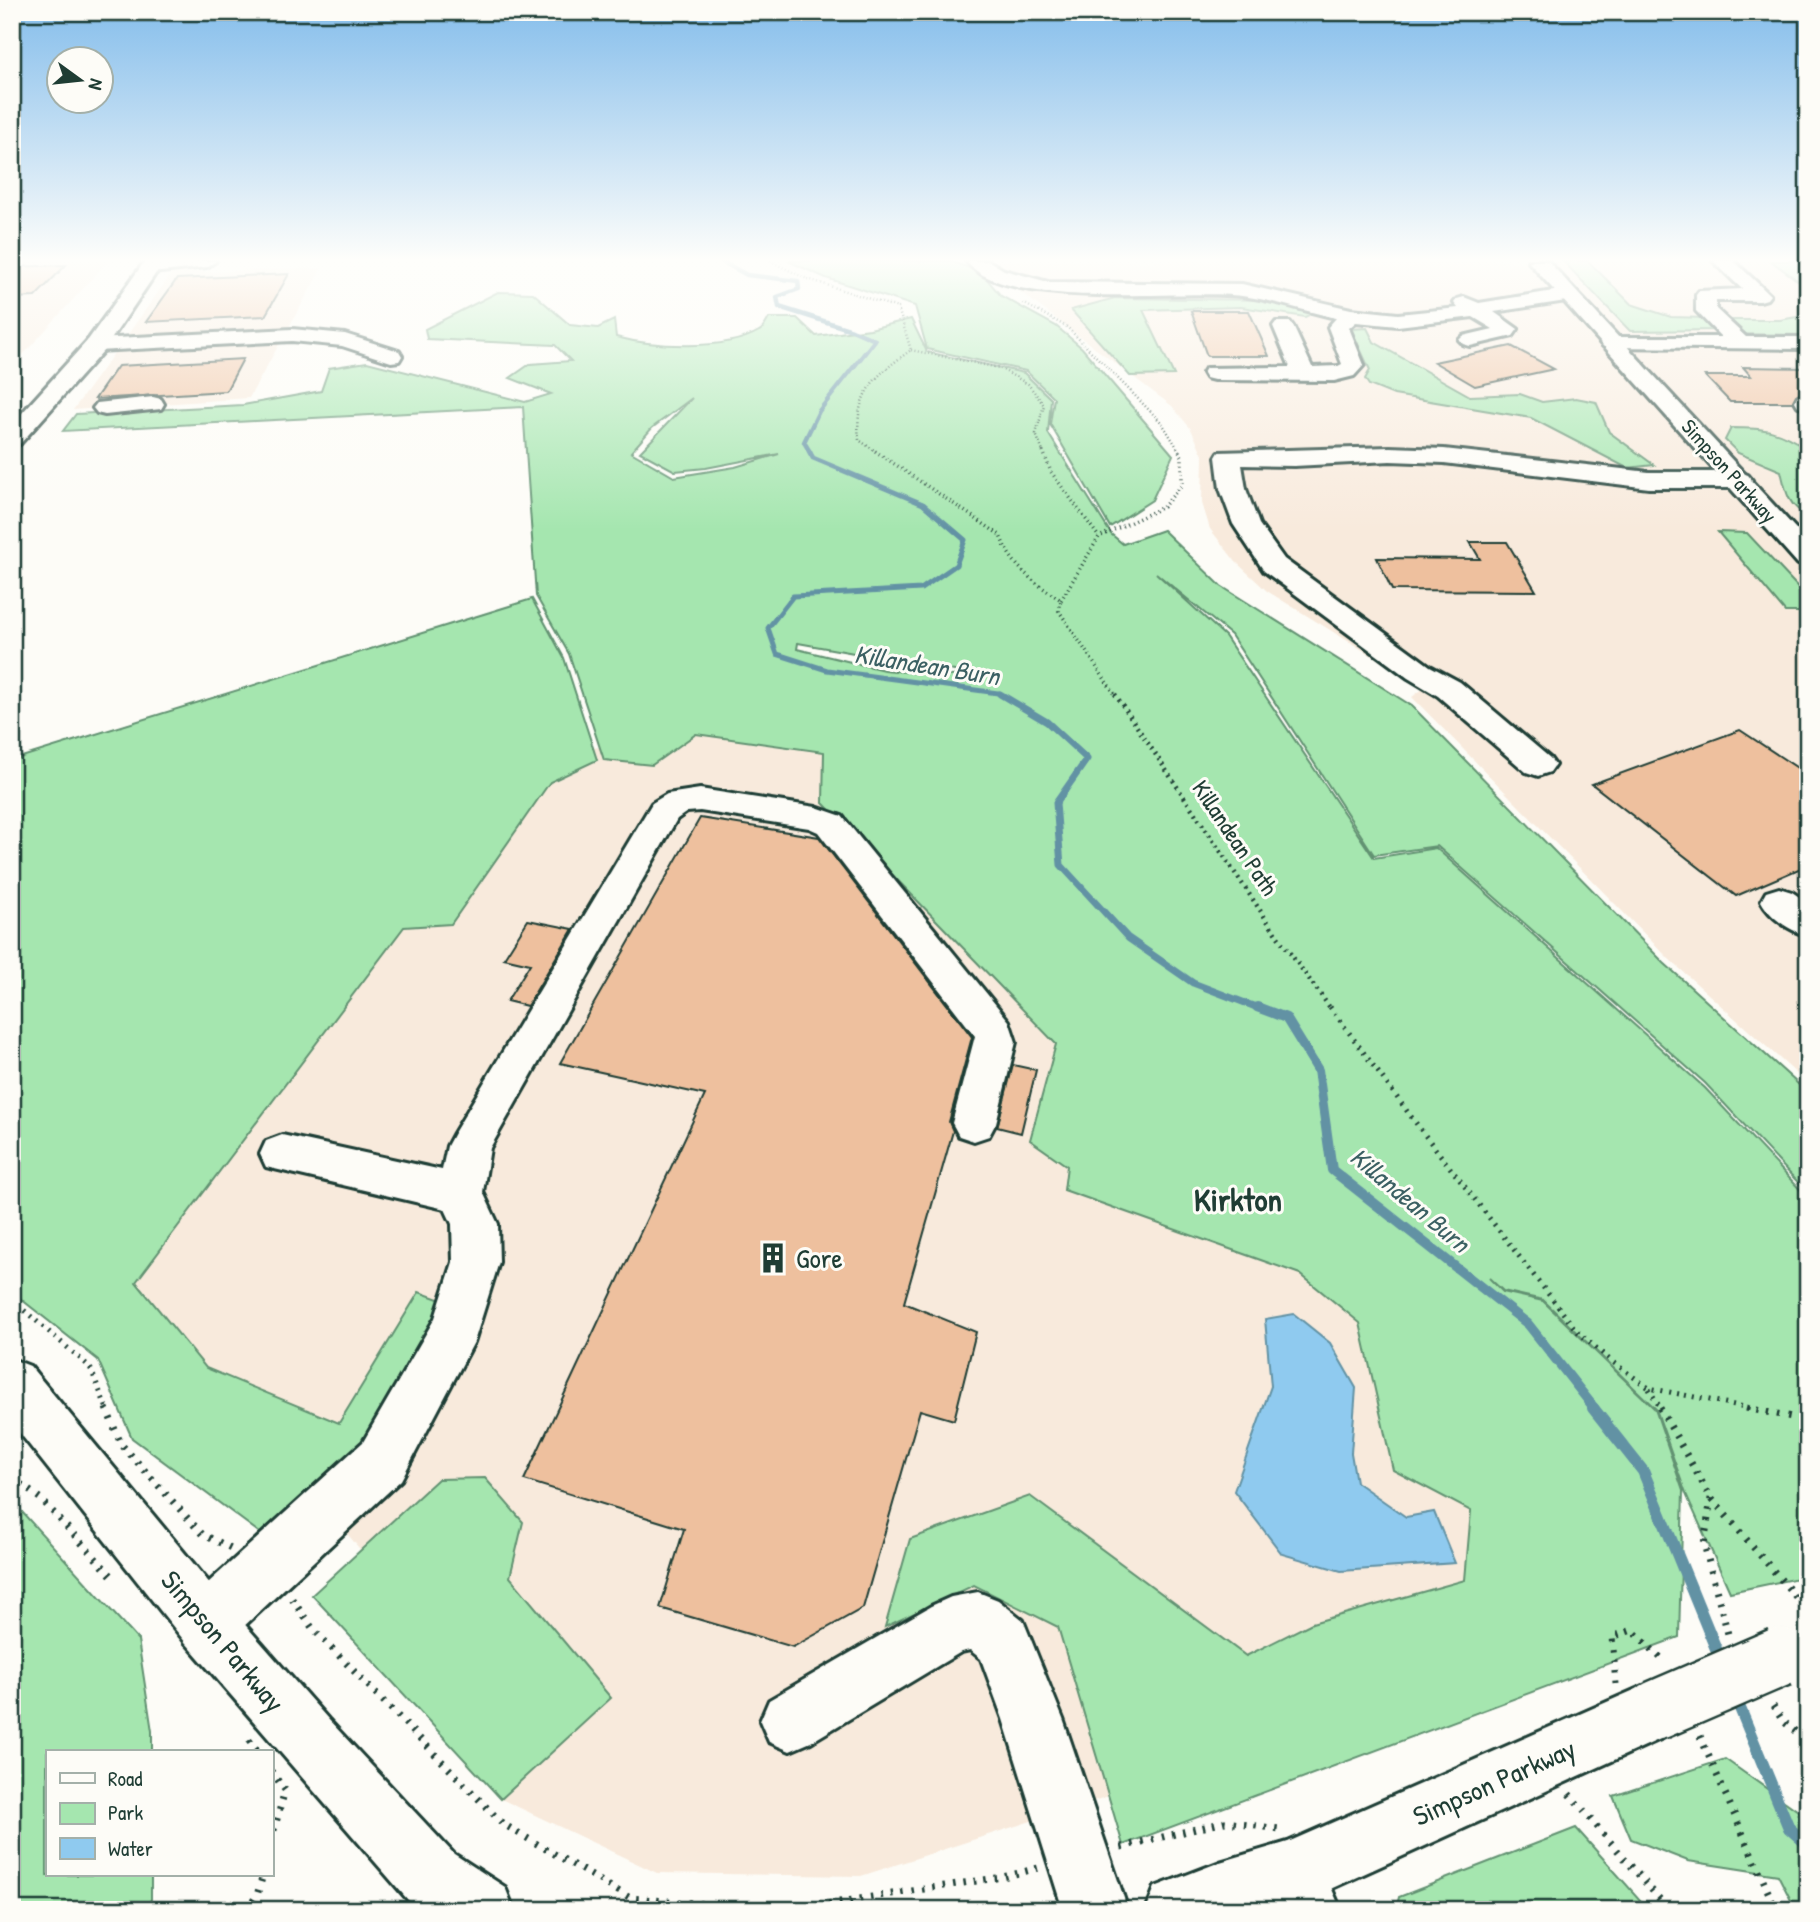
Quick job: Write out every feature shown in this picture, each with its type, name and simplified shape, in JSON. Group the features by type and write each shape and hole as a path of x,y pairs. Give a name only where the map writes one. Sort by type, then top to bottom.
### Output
{"main road":[{"path":"12,439 91,351"},
{"path":"376,351 391,356"},
{"path":"1294,351 1304,374"},
{"path":"1214,373 1334,374 1346,371 1353,365 1347,351"},
{"name":"Simpson Parkway","path":"1618,351 1738,480 1798,535 1808,558"},
{"path":"132,360 231,355"},
{"path":"105,408 153,404"},
{"path":"1538,765 1449,689 1419,672 1274,565 1245,523 1233,489 1228,457 1294,459 1390,454 1444,456 1649,480 1738,480"},
{"path":"1587,474 1604,494"},
{"path":"206,1623 382,1461 457,1326 476,1262 475,1224 460,1193 469,1146 664,811 679,802 700,800 816,818 830,824 995,1032 996,1042 974,1123"},
{"path":"282,1154 460,1193"},
{"name":"Simpson Parkway","path":"12,1383 206,1623 431,1877 482,1910"},
{"path":"790,1721 951,1626 978,1620 1003,1640 1033,1719 1097,1910"},
{"name":"Simpson Parkway","path":"1178,1910 1220,1894 1300,1892 1541,1761 1663,1708 1798,1638"}],"path":[{"path":"910,351 884,368 861,396 855,421 859,440 1000,535 1006,554 1036,585 1061,600 1099,537 1163,507 1182,485 1182,456 1161,423 1090,351"},
{"path":"914,351 999,368 1028,384 1044,405 1035,434 1051,472 1099,537"},
{"name":"Killandean Path","path":"1061,600 1059,611 1276,934 1415,1123 1577,1331 1610,1360 1649,1388 1808,1420"},
{"path":"12,1300 90,1367 121,1444 202,1534 268,1565 313,1629 503,1824 630,1898 778,1910"},
{"path":"1649,1388 1711,1498 1798,1638"},
{"path":"1663,1708 1615,1681 1612,1637 1632,1630 1663,1659 1663,1708 1776,1910"},
{"path":"1541,1761 1669,1910"},
{"path":"273,1774 285,1790 273,1835"},
{"path":"247,1910 257,1895 262,1876"}],"shaded area":[{"path":"12,351 27,351 12,367"},
{"path":"116,351 276,351 249,398 73,410"},
{"path":"1098,351 1808,351 1808,1084 1668,958 1412,697 1424,688 1267,591 1236,562 1210,529 1202,503 1203,455 1191,429 1172,406"},
{"path":"772,718 912,744 1437,1374 1533,1546 1298,1735 861,1876 657,1873 501,1799 494,1712 270,1440 118,1314 152,1226 390,863 581,750"}],"green space":[{"path":"561,351 926,351 1024,373 1051,399 1048,433 1111,534 1123,544 1163,530 1221,586 1412,706 1664,963 1808,1093 1808,1193 1705,1083 1437,846 1374,855 1231,635 1156,573 1225,636 1374,858 1436,848 1705,1088 1808,1198 1808,1576 1730,1592 1686,1494 1656,1409 1543,1300 1503,1291 1489,1278 1503,1292 1543,1301 1655,1409 1683,1491 1679,1637 1123,1845 1058,1627 974,1585 885,1627 910,1539 1030,1496 1246,1656 1312,1623 1465,1580 1471,1511 1393,1470 1360,1323 1300,1274 1064,1190 1067,1166 1030,1140 1056,1044 823,803 824,752 696,734 652,765 604,760 569,654 536,596 523,407 63,431 76,414 243,405 321,391 329,368 367,362 525,402 551,394 510,378 530,364 571,361","holes":["692,398 640,452 675,471 779,454 735,467 674,477 631,452 652,428","798,643 960,672 953,676 884,670 797,649"]},
{"path":"935,351 1084,351 1173,455 1152,500 1110,527 1050,424 1054,398 1026,371"},
{"path":"1107,351 1162,351 1174,375 1130,376"},
{"path":"1361,351 1389,351 1470,396 1520,394 1542,402 1576,398 1596,402 1609,432 1654,465 1627,468 1531,418 1394,395 1369,385 1365,379 1370,370"},
{"path":"1731,428 1772,431 1808,449 1808,514 1792,503 1781,471 1738,453 1725,440"},
{"path":"1718,532 1747,533 1808,598 1808,612 1785,612"},
{"path":"532,599 564,658 597,760 550,782 451,924 404,927 136,1282 206,1368 339,1423 419,1292 452,1304 350,1472 268,1539 132,1438 98,1360 12,1292 12,760"},
{"path":"485,1478 523,1522 510,1577 611,1698 501,1799 312,1595 438,1479"},
{"path":"12,1501 138,1640 152,1731 152,1750 46,1750 46,1876 151,1876 151,1899 147,1910 12,1910"},
{"path":"1725,1759 1808,1818 1808,1910 1796,1910 1778,1875 1688,1861 1631,1839 1613,1796"},
{"path":"1576,1828 1649,1910 1396,1910 1399,1897"}],"water":[{"path":"1294,1314 1330,1343 1356,1388 1351,1453 1356,1482 1406,1517 1434,1512 1455,1563 1341,1571 1282,1554 1234,1491 1271,1386 1265,1319"}],"building":[{"path":"1205,351 1267,351 1269,356 1207,356"},
{"path":"1488,351 1520,351 1554,369 1475,386 1434,362"},
{"path":"243,359 226,391 95,399 118,366"},
{"path":"1743,367 1808,368 1808,392 1796,395 1793,402 1730,402 1705,376 1751,376"},
{"path":"1470,542 1507,542 1536,591 1392,590 1377,558 1480,559"},
{"path":"1740,730 1808,775 1808,865 1736,896 1592,784"},
{"name":"Gore","path":"700,818 819,837 972,1037 949,1122 953,1131 904,1303 976,1332 954,1420 920,1410 863,1608 793,1647 660,1608 684,1529 524,1480 705,1095 560,1063"},
{"path":"528,920 573,929 527,1006 507,1001 530,964 504,958"},
{"path":"1013,1065 1036,1070 1021,1133 997,1127"}],"waterway":[{"name":"Killandean Burn","path":"810,452 804,442 819,411 867,351"},
{"name":"Killandean Burn","path":"809,451 813,458 923,504 965,540 956,565 921,589 793,596 768,628 777,654 827,670 998,693 1003,696"},
{"name":"Killandean Burn","path":"1000,694 1047,722 1087,759 1056,803 1061,865 1128,938 1193,983 1261,1009"},
{"name":"Killandean Burn","path":"1257,1007 1286,1018 1318,1070 1332,1170 1528,1324 1595,1409"},
{"name":"Killandean Burn","path":"1593,1408 1643,1471 1721,1661"},
{"name":"Killandean Burn","path":"1735,1696 1789,1828 1808,1845"}],"place":[{"name":"Gore","path":"773,1258"}],"district":[{"name":"Kirkton","path":"1238,1200"}]}
